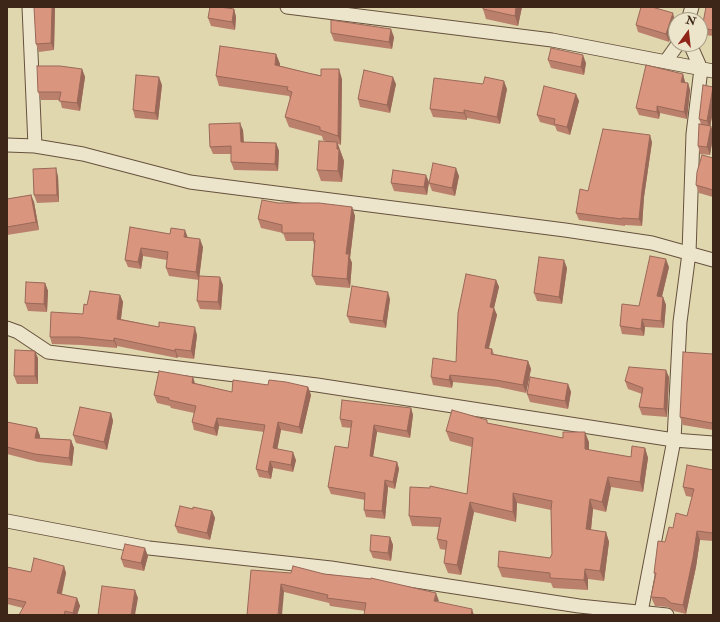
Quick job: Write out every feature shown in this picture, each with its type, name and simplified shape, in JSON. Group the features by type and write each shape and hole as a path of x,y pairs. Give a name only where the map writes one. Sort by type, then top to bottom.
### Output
{"street":[{"path":"29,7 35,146"},
{"path":"287,7 552,40 707,70"},
{"path":"666,61 672,52"},
{"path":"641,612 674,440 680,322 689,253 693,134 707,70 695,52"},
{"path":"7,145 35,146 83,154 190,182 565,230 652,243 713,260"},
{"path":"7,328 18,332 48,352 317,385 674,440 713,443"},
{"path":"7,521 150,548 331,568 579,606 667,615"}],"building":[{"path":"34,7 52,7 51,43 36,44"},
{"path":"210,7 234,9 232,22 208,18"},
{"path":"483,7 516,7 515,16 483,9"},
{"path":"641,7 652,7 670,12 668,12 668,28 666,34 636,25"},
{"path":"706,7 713,7 713,30 708,29 708,12 705,12"},
{"path":"331,20 391,29 389,42 331,33"},
{"path":"220,46 276,54 275,65 321,76 321,69 339,69 338,136 320,130 320,127 285,117 292,92 287,90 288,87 216,76"},
{"path":"551,48 583,55 581,67 548,60"},
{"path":"646,65 683,74 681,82 688,83 684,112 657,106 657,112 636,108"},
{"path":"37,66 60,66 82,69 77,103 59,101 61,92 38,92"},
{"path":"364,70 393,77 387,105 358,99"},
{"path":"136,75 159,77 155,113 133,110"},
{"path":"485,77 504,81 497,117 464,110 464,113 430,109 434,78 483,84"},
{"path":"703,85 713,87 707,121 699,119"},
{"path":"544,86 576,94 567,127 554,124 555,119 537,115"},
{"path":"240,123 241,142 276,143 275,164 231,162 231,146 210,147 209,124"},
{"path":"699,124 711,126 707,147 698,146"},
{"path":"603,129 650,135 639,219 622,219 576,213 580,189 588,191"},
{"path":"319,141 337,142 337,149 339,149 338,171 317,170"},
{"path":"702,155 713,158 713,190 696,185 697,172"},
{"path":"433,163 456,168 452,188 429,183"},
{"path":"56,168 57,195 34,195 33,169"},
{"path":"393,170 426,175 424,187 391,183"},
{"path":"31,195 36,222 7,227 7,199"},
{"path":"262,200 278,203 319,203 352,207 346,254 349,254 347,279 312,276 315,240 313,240 314,233 282,233 282,225 258,219"},
{"path":"130,227 170,234 171,228 185,230 184,237 200,239 196,272 166,268 168,252 141,248 138,262 125,260"},
{"path":"650,256 666,259 657,296 663,297 661,321 642,319 641,329 620,326 622,304 639,306"},
{"path":"539,257 564,260 559,297 534,293"},
{"path":"466,274 496,280 490,307 494,308 485,348 492,349 491,354 528,361 523,385 496,380 450,375 449,380 431,377 433,358 456,362 458,313"},
{"path":"199,276 220,277 218,302 197,301"},
{"path":"26,282 45,283 44,304 25,303"},
{"path":"352,286 388,292 383,321 347,316"},
{"path":"90,291 120,295 117,319 159,327 159,322 195,327 191,351 175,349 175,351 114,338 114,341 78,337 50,337 51,312 83,314 84,304 87,305"},
{"path":"15,350 35,351 35,376 14,376"},
{"path":"683,352 713,354 712,423 680,417"},
{"path":"629,367 666,370 664,409 639,407 643,388 625,381"},
{"path":"159,371 193,377 192,383 232,392 233,380 268,385 269,380 308,387 299,427 278,422 273,448 293,452 291,465 270,461 268,472 256,469 265,425 217,418 214,428 192,422 196,406 154,395"},
{"path":"530,377 568,384 565,401 527,394"},
{"path":"342,400 411,408 407,431 374,425 370,456 397,462 393,482 385,480 382,511 364,510 365,493 328,487 335,446 348,448 352,421 340,419"},
{"path":"80,407 111,413 104,442 73,435"},
{"path":"452,410 487,420 487,423 563,438 563,432 585,432 585,449 631,457 632,446 645,448 640,482 608,477 602,502 590,499 586,529 606,532 600,571 585,569 584,580 550,578 550,573 498,567 499,551 550,558 552,554 552,501 513,493 513,512 470,502 457,565 444,563 447,541 437,539 441,518 409,516 410,487 430,488 430,486 467,494 473,438 446,431"},
{"path":"7,422 37,428 35,438 71,440 69,458 35,454 7,447"},
{"path":"687,465 713,470 713,533 697,531 683,605 671,603 665,598 651,597 656,573 654,573 658,541 665,542 669,527 673,528 676,513 687,516 694,489 683,487"},
{"path":"180,506 212,511 207,533 175,526"},
{"path":"371,535 390,537 388,553 370,551"},
{"path":"125,544 145,548 141,563 121,559"},
{"path":"34,558 64,566 57,593 77,598 73,613 65,611 64,615 19,615 26,602 7,598 7,567 31,572"},
{"path":"293,566 324,574 371,578 436,593 434,601 472,609 471,615 364,615 366,603 327,598 328,595 281,584 278,615 247,615 251,570 291,573"},
{"path":"102,586 135,590 131,615 98,615"}]}
